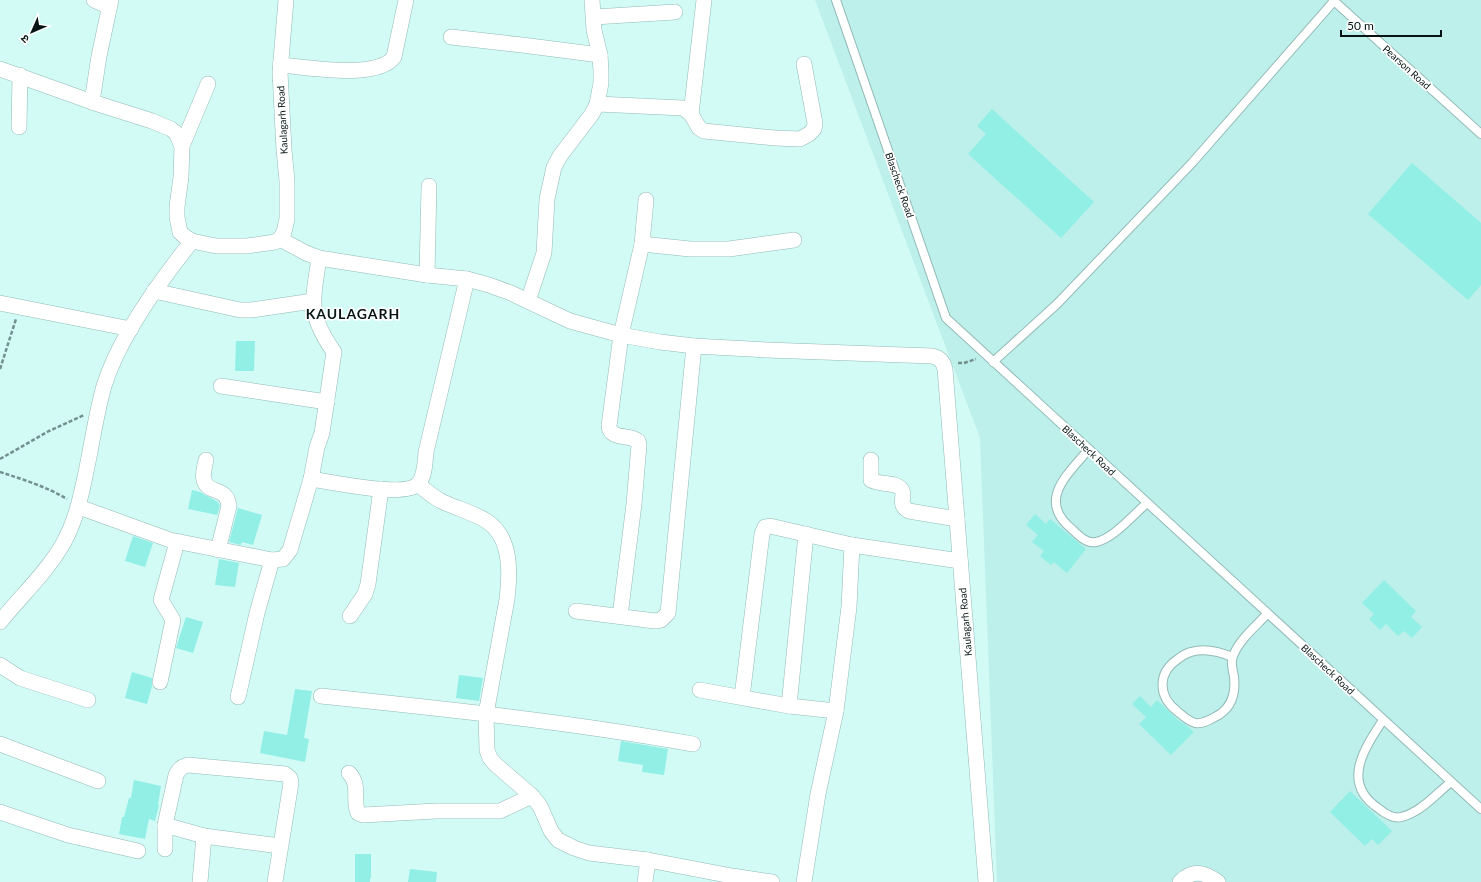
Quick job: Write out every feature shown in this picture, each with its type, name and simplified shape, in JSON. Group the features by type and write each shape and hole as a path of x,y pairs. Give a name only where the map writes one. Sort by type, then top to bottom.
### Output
{"street":[{"path":"92,102 110,3 94,0"},
{"name":"Kaulagarh Road","path":"280,238 284,232 287,219 287,180 280,65 286,0"},
{"path":"280,65 355,71 374,68 391,61 394,57 406,0"},
{"path":"528,301 544,253 547,199 554,166 592,114 597,104 601,83 600,55 594,30 592,0"},
{"path":"691,114 704,0"},
{"path":"594,17 675,12"},
{"path":"451,38 522,44 600,55"},
{"path":"597,104 683,108 691,114 699,128 704,131 800,139 814,129 815,123 804,64"},
{"path":"0,69 172,129 182,146"},
{"path":"19,127 20,75"},
{"path":"208,84 182,146 177,217 180,232 192,241 216,246 247,246 269,244 280,238 306,253 319,258 427,275 466,279 489,285 511,293 570,321 621,335 660,342 694,346 768,350 932,356 938,357 943,362"},
{"path":"427,275 428,186"},
{"path":"620,616 634,504 639,445 635,438 612,434 609,431 609,426 621,335 642,244 646,200"},
{"path":"642,244 690,249 729,250 794,240"},
{"path":"0,622 6,605 47,567 65,541 79,507 98,410 110,367 154,291 192,241"},
{"path":"79,507 177,542 272,560 283,559 290,550 312,478 317,447 322,433 334,352 323,336 315,318 313,301 319,258"},
{"path":"312,478 344,485 381,490 404,490 413,488 418,484 422,478 426,452 466,279"},
{"path":"154,291 240,310 251,310 313,301"},
{"path":"0,303 131,329"},
{"path":"576,611 655,621 665,618 669,608 694,346"},
{"name":"Kaulagarh Road","path":"943,362 945,369 986,882"},
{"path":"221,386 327,402"},
{"path":"206,460 204,480 208,486 226,496 229,506 218,550"},
{"path":"871,460 872,480 901,488 903,491 902,502 906,509 909,511 957,519"},
{"path":"418,484 442,501 489,522 497,531 506,550 509,580 507,599 486,714 487,750 490,758 502,771 532,796 540,806 551,831 558,840 589,853 648,860 732,879 772,882"},
{"path":"350,616 364,594 368,584 381,490"},
{"path":"742,697 764,527 770,526 852,545 960,561"},
{"path":"789,706 806,534"},
{"path":"160,682 173,620 161,600 177,542"},
{"path":"804,882 818,794 836,711 849,607 852,545"},
{"path":"238,697 257,613 272,560"},
{"path":"0,665 20,678 88,700"},
{"path":"700,690 789,706 836,711"},
{"path":"321,696 486,714 627,732 693,744"},
{"path":"0,744 98,781"},
{"path":"165,849 165,825 176,776 182,767 188,765 285,774 290,778 291,783 275,882"},
{"path":"349,772 354,778 356,784 356,808 358,813 362,815 436,811 500,811 532,796"},
{"path":"0,812 68,835 138,851"},
{"path":"165,825 204,836 280,846"},
{"path":"200,882 204,836"},
{"path":"645,882 648,860"},
{"path":"1180,882 1191,874 1198,873 1210,876 1218,882"}],"lane":[{"name":"Blascheck Road","path":"836,0 946,318 1481,809"},
{"name":"Pearson Road","path":"1333,0 1481,134"},
{"path":"994,362 1057,304 1192,163 1333,0"},
{"path":"1089,449 1071,470 1057,490 1055,500 1056,508 1060,517 1071,529 1089,542 1103,540 1122,526 1147,503"},
{"path":"1232,657 1222,653 1192,651 1175,660 1168,667 1162,682 1164,696 1169,705 1188,720 1199,723 1206,722 1223,713 1228,708 1233,694 1234,685 1232,657 1243,641 1267,614"},
{"path":"1383,720 1366,748 1359,766 1359,787 1363,794 1372,803 1391,816 1399,818 1411,813 1451,782"}],"path":[{"path":"0,369 20,307"},
{"path":"943,362 964,363 986,355"},
{"path":"0,459 49,430 77,417 98,410"},
{"path":"0,472 60,495 79,507"}],"shaded area":[{"path":"815,0 1481,0 1481,882 997,882 980,438"}],"building":[{"path":"992,109 1094,202 1061,238 968,154 986,134 977,126"},
{"path":"1412,163 1481,223 1481,285 1468,300 1368,214"},
{"path":"236,341 255,341 254,371 235,371"},
{"path":"192,490 200,492 218,502 220,506 217,515 188,509"},
{"path":"238,508 262,515 253,545 242,542 241,545 229,542"},
{"path":"1035,514 1046,524 1050,519 1086,549 1067,573 1054,562 1051,565 1040,556 1044,551 1032,542 1038,535 1026,525"},
{"path":"133,536 153,543 145,567 125,561"},
{"path":"219,559 239,563 235,587 215,585"},
{"path":"1384,580 1416,611 1411,617 1422,627 1412,638 1404,631 1398,636 1386,624 1380,630 1369,619 1374,614 1362,603"},
{"path":"186,617 203,622 193,653 176,648"},
{"path":"132,672 152,678 152,686 147,704 125,698"},
{"path":"459,675 483,678 479,701 456,698"},
{"path":"295,689 312,691 304,738 309,739 305,762 260,753 264,731 287,735"},
{"path":"1140,696 1151,707 1157,700 1178,720 1194,732 1171,755 1139,724 1146,717 1132,704"},
{"path":"621,741 668,749 664,775 642,772 643,765 618,761"},
{"path":"134,780 161,786 159,805 155,821 149,819 145,839 119,834 122,817 124,817 129,798 131,798"},
{"path":"1350,791 1392,831 1378,845 1372,839 1365,846 1330,812"},
{"path":"355,854 371,854 370,882 355,882"},
{"path":"410,869 437,872 436,882 408,882"}],"district":[{"name":"KAULAGARH","path":"353,314"}]}
